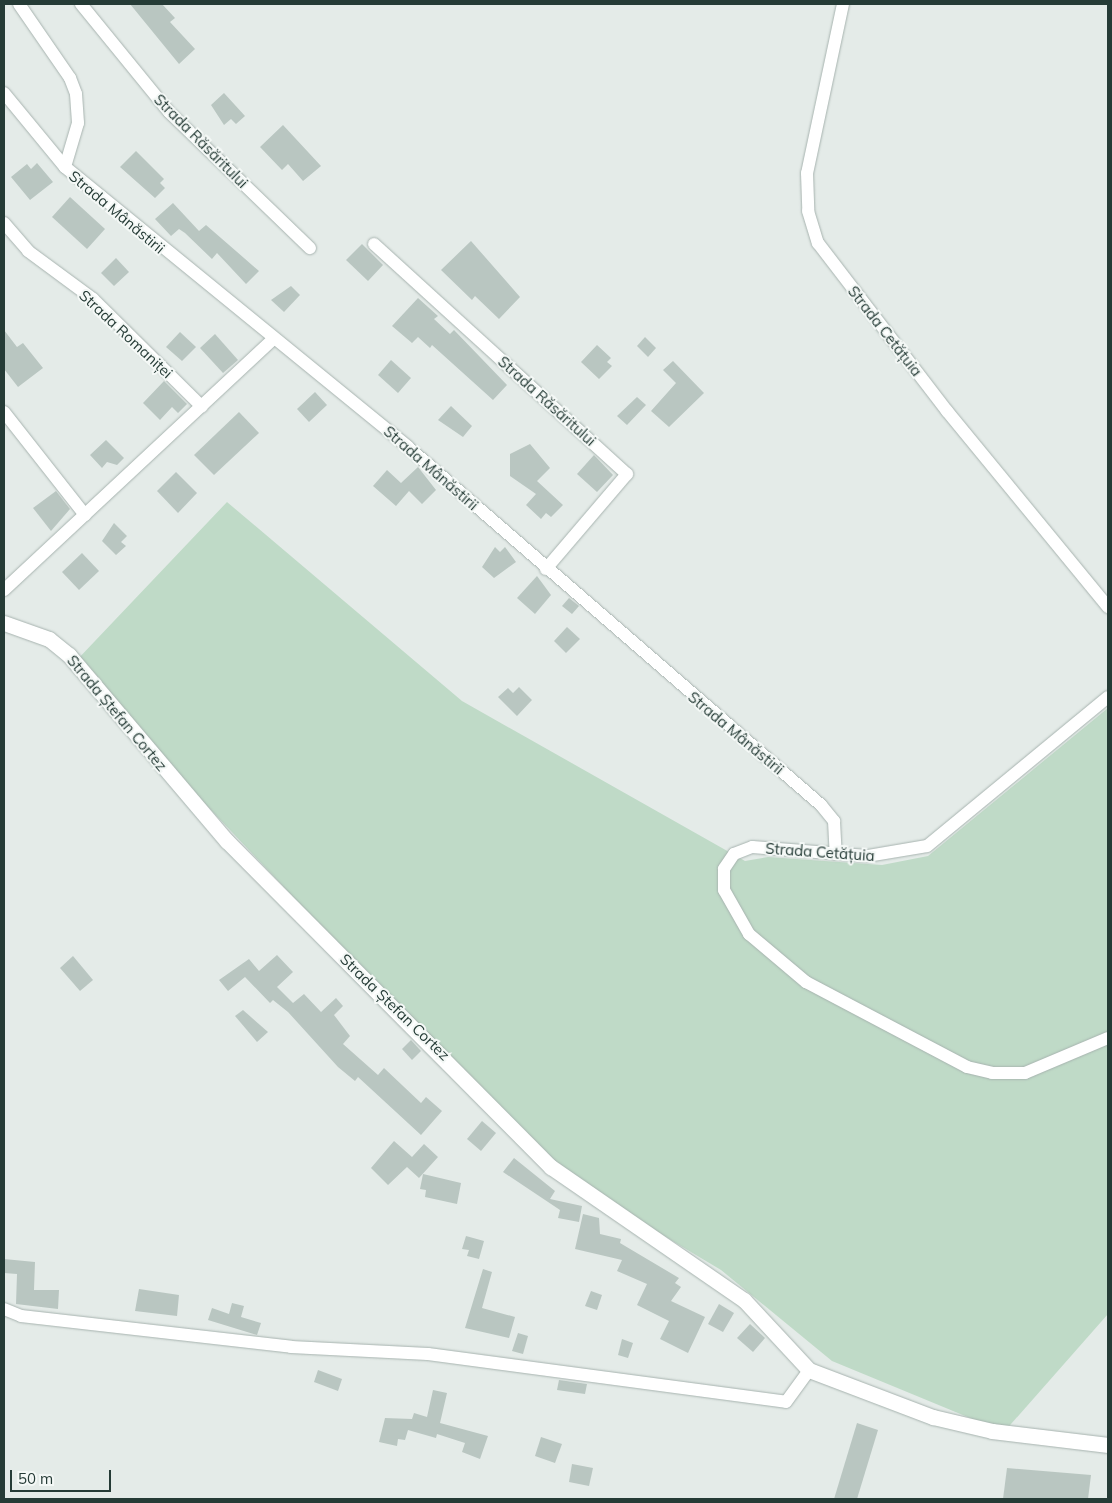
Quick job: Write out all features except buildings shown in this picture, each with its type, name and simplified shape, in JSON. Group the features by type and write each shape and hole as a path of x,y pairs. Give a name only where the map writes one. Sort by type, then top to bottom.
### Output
{"street":[{"path":"20,4 70,78 76,94 78,123 65,168"},
{"name":"Strada Răsăritului","path":"81,4 169,112 310,248"},
{"name":"Strada Cetățuia","path":"843,4 807,173 808,211 818,243 947,411 1108,607"},
{"name":"Strada Mânăstirii","path":"4,93 65,168 408,447 546,569 821,805 834,821 836,854"},
{"name":"Strada Romaniței","path":"4,223 28,252 93,299 202,407"},
{"name":"Strada Răsăritului","path":"374,244 627,474 546,569"},
{"path":"4,590 273,339"},
{"path":"4,412 85,515"},
{"name":"Strada Ștefan Cortez","path":"4,623 49,639 69,655 227,841 551,1167 744,1300 809,1370"},
{"name":"Strada Cetățuia","path":"1108,697 928,846 890,856 836,854 752,847 734,854 724,869 724,890 749,934 806,982 967,1067 992,1073 1025,1072 1108,1038"},
{"path":"4,1309 21,1316 291,1347 428,1354 786,1402 809,1370 933,1418 992,1431 1108,1445"}],"green space":[{"path":"227,502 462,701 745,861 768,857 882,865 928,856 1108,708 1108,1314 1004,1432 832,1361 721,1270 549,1167 176,773 76,661"}]}
